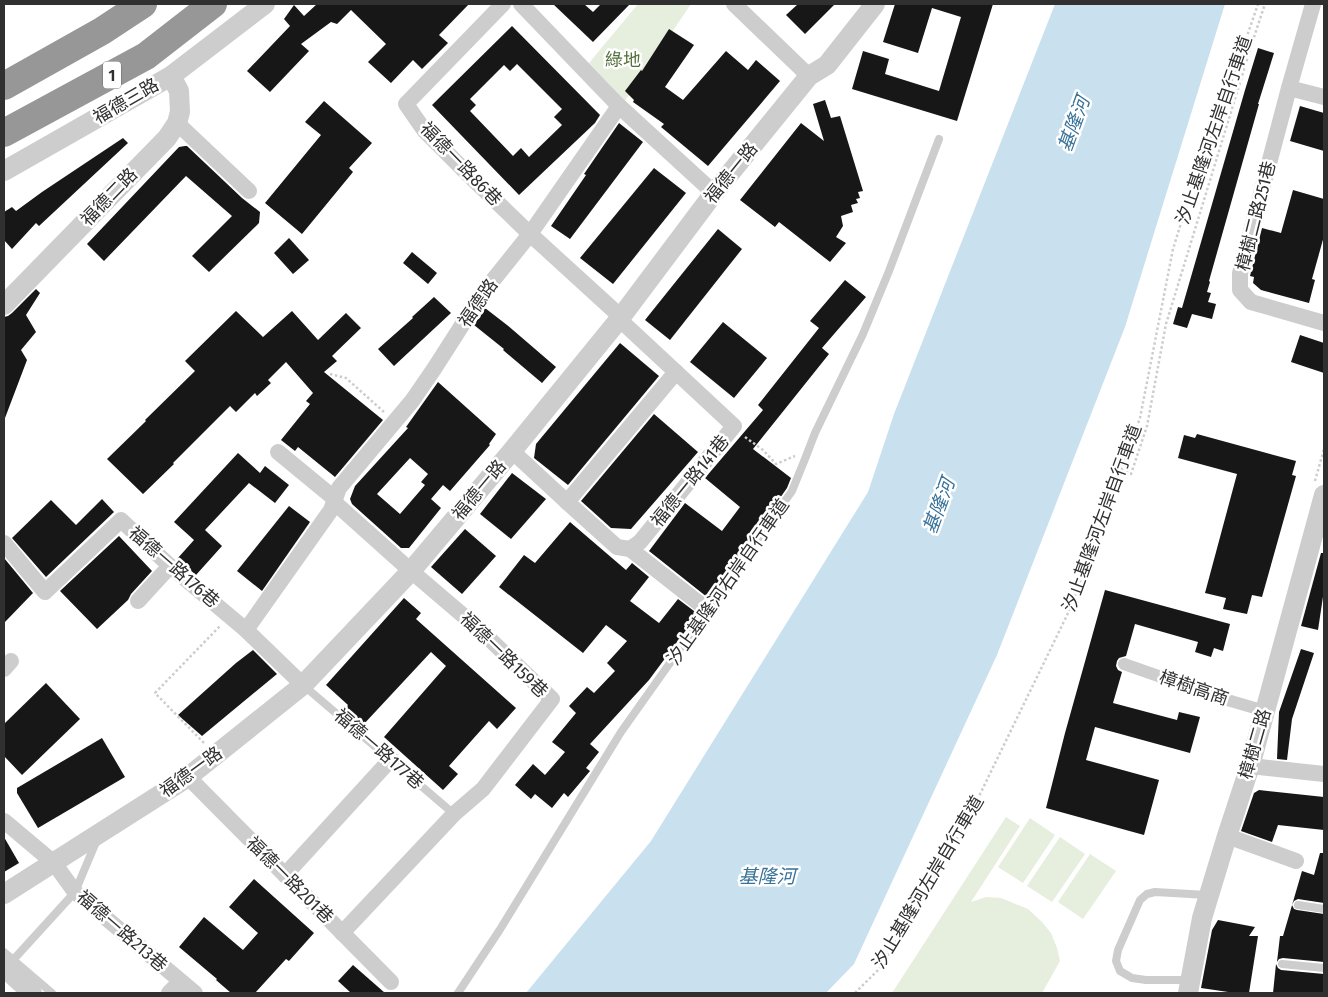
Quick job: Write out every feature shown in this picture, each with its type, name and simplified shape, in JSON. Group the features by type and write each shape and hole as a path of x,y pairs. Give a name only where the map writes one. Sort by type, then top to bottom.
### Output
{"highway":[{"path":"4,86 102,31 143,4"},
{"name":"1","path":"4,133 146,56 213,4"}],"street":[{"name":"福德三路","path":"4,171 171,76 265,4"},
{"name":"福德一路86巷","path":"503,4 406,104 424,130 530,234 620,318"},
{"path":"522,4 619,106 714,194"},
{"path":"734,4 809,76"},
{"name":"福德一路","path":"4,894 188,777 303,685 411,571 620,318 714,194 809,76 826,65 876,4"},
{"name":"樟樹二路251巷","path":"1313,4 1240,273 1240,290 1251,302 1324,323"},
{"path":"171,76 179,91 180,112 177,124 249,191"},
{"path":"1289,88 1324,97"},
{"name":"福德路","path":"246,630 331,510 339,488 412,401 482,294 530,234 619,106"},
{"name":"福德二路","path":"4,305 167,138 177,124"},
{"name":"福德一路141巷","path":"620,318 734,426 640,542 630,549"},
{"path":"567,502 676,372"},
{"path":"512,450 617,547 630,549 700,604"},
{"path":"278,452 411,571"},
{"name":"樟樹二路","path":"1189,986 1202,918 1317,545 1324,495"},
{"name":"福德一路176巷","path":"4,543 45,592 121,520 170,566 246,630 303,685"},
{"path":"138,601 170,566"},
{"name":"福德一路159巷","path":"411,571 479,629 552,699 483,789 454,814"},
{"name":"樟樹高商","path":"1124,664 1265,711"},
{"path":"285,875 391,760"},
{"path":"1250,766 1324,774"},
{"name":"福德一路201巷","path":"188,777 391,982"},
{"path":"342,933 454,814"},
{"name":"福德一路213巷","path":"4,821 54,863 74,892 195,993"},
{"path":"1227,836 1296,861"},
{"path":"9,963 32,993"}],"lane":[{"name":"汐止基隆河右岸自行車道","path":"458,993 499,931 621,732 792,491 815,433 863,334 939,139"},
{"name":"福德一路177巷","path":"303,685 454,814"},
{"path":"9,963 74,892 100,834"},
{"path":"1189,986 1132,978 1120,971 1116,961 1118,950 1140,900 1148,894 1155,892 1209,895"},
{"path":"1298,906 1324,909"},
{"path":"4,952 9,963 52,993"},
{"path":"1282,964 1324,968"}],"path":[{"name":"汐止基隆河左岸自行車道","path":"855,993 881,967 965,825 1070,609 1140,418 1173,249 1192,188 1222,109 1258,4"},
{"path":"1122,470 1131,474 1147,426 1166,324 1265,4"},
{"path":"330,374 346,378 395,421"},
{"path":"731,431 764,450 776,464 794,456 806,456"},
{"path":"216,755 155,693 229,616"}],"green space":[{"name":"綠地","path":"638,4 691,4 625,101 589,63"},
{"path":"1006,817 1020,826 971,902 986,897 1001,898 1028,909 1051,933 1060,961 1042,993 892,993"},
{"path":"1030,818 1055,835 1023,883 998,867"},
{"path":"1060,837 1085,854 1052,902 1027,886"},
{"path":"1090,854 1116,871 1083,919 1058,902"}],"water":[{"name":"基隆河","path":"1055,4 1225,4 1125,327 997,655 854,964 826,993 526,993 651,841 868,492 894,414"}],"building":[{"path":"317,4 469,4 439,35 448,43 422,69 413,60 391,83 368,62 386,44 351,10 337,24 331,22 301,44 309,51 270,92 247,71 290,26 284,19 294,5 304,16"},
{"path":"553,4 584,4 593,12 601,4 630,4 593,42"},
{"path":"798,4 835,4 805,34 786,15"},
{"path":"895,4 993,4 957,121 852,89 863,51 889,59 885,74 939,91 961,17 932,8 918,53 883,42"},
{"path":"512,26 600,115 595,123 519,195 432,105","holes":["517,64 562,109 554,117 562,125 529,157 521,148 513,156 470,111 476,105 470,99 504,65 510,71"]},
{"path":"669,29 694,45 665,87 683,100 726,51 748,70 756,60 780,81 708,166 661,127 664,124 633,102 634,100 625,91 642,71"},
{"path":"1258,48 1274,53 1209,281 1207,292 1211,293 1208,302 1216,304 1212,319 1192,314 1187,328 1173,324 1178,307 1182,308"},
{"path":"825,100 831,118 840,116 863,191 858,192 860,198 856,199 858,203 851,205 853,212 841,216 843,226 836,237 846,243 830,262 779,222 775,227 740,200 801,123 824,141 813,104"},
{"path":"324,101 372,143 349,168 353,172 302,234 265,203 321,135 305,122"},
{"path":"1300,106 1324,113 1324,151 1290,141"},
{"path":"619,123 643,142 570,239 551,226"},
{"path":"123,138 128,143 39,226 36,223 12,249 4,240 4,212 12,207 16,211"},
{"path":"187,146 242,198 260,212 259,223 209,272 192,256 232,216 186,176 104,261 87,244 179,147"},
{"path":"654,168 686,193 613,284 580,258"},
{"path":"1293,190 1324,199 1324,236 1312,279 1315,280 1309,303 1261,290 1253,283 1254,277 1250,276 1262,228 1281,233"},
{"path":"718,229 742,249 670,340 645,320"},
{"path":"289,238 309,260 293,274 274,253"},
{"path":"412,252 437,273 428,284 403,263"},
{"path":"845,280 866,297 822,348 829,354 753,449 791,478 787,488 707,597 649,551 685,503 722,531 740,507 705,478 763,410 758,405 819,328 810,321"},
{"path":"36,289 40,293 26,315 36,332 21,350 27,360 4,418 4,317 12,313"},
{"path":"434,297 451,313 394,366 378,349"},
{"path":"485,308 556,367 542,383 474,325"},
{"path":"236,311 263,337 292,311 318,340 346,313 361,328 332,356 337,361 324,372 383,420 335,477 298,447 295,451 281,440 310,404 306,401 313,393 286,362 268,380 271,383 257,396 255,393 236,412 230,406 143,494 107,459 195,371 185,361"},
{"path":"723,322 767,358 734,398 690,362"},
{"path":"1300,335 1324,343 1324,373 1291,362"},
{"path":"620,343 659,376 568,485 534,458 536,444"},
{"path":"438,382 496,434 490,445 450,491 443,485 431,499 441,508 409,548 401,548 352,504 350,499 355,486 408,428 406,427","holes":["410,458 428,474 421,482 425,485 400,514 377,494"]},
{"path":"654,414 698,452 631,529 611,528 581,501"},
{"path":"1197,434 1296,461 1292,475 1296,476 1262,597 1252,595 1247,614 1223,609 1226,598 1205,593 1237,474 1178,458 1184,435 1195,438"},
{"path":"238,453 260,473 265,466 289,485 275,503 249,483 205,530 222,546 196,575 177,559 194,540 174,522"},
{"path":"512,473 546,499 511,539 480,514"},
{"path":"102,499 114,512 46,577 12,538 51,500 76,525"},
{"path":"289,506 310,522 262,591 237,571"},
{"path":"570,522 626,570 632,563 649,577 630,601 659,623 678,599 698,614 649,680 590,744 599,752 586,768 590,771 568,797 564,793 552,808 535,794 531,799 515,785 533,764 545,775 565,752 552,742 576,713 569,706 587,687 594,693 615,671 607,663 627,641 606,625 583,653 499,587 524,555 535,563"},
{"path":"465,529 496,556 462,594 431,567"},
{"path":"119,536 152,571 131,594 128,600 97,629 60,591"},
{"path":"1321,553 1324,553 1324,590 1318,630 1301,626"},
{"path":"4,558 33,593 4,623"},
{"path":"1105,590 1230,624 1223,651 1214,648 1211,657 1195,652 1198,642 1135,624 1126,656 1119,658 1117,661 1116,666 1122,672 1113,703 1177,720 1179,712 1200,717 1190,753 1095,727 1086,760 1159,780 1144,835 1046,808"},
{"path":"404,598 421,613 416,619 516,708 497,729 489,721 449,766 458,774 443,790 384,737 446,666 431,652 363,725 345,709 348,705 326,685"},
{"path":"1301,649 1314,653 1292,719 1287,760 1277,759 1279,712"},
{"path":"253,650 277,674 202,736 178,715"},
{"path":"46,683 80,719 22,775 4,756 4,724"},
{"path":"102,738 125,777 38,828 17,793 17,788"},
{"path":"1259,790 1324,797 1324,830 1278,825 1272,842 1241,831 1254,793"},
{"path":"4,837 19,863 4,872"},
{"path":"1320,853 1324,853 1324,903 1298,899 1292,905 1302,871 1314,875"},
{"path":"254,879 314,933 289,961 286,959 255,993 231,993 179,947 204,917 243,950 258,933 229,907"},
{"path":"1292,905 1297,910 1324,914 1324,962 1283,958 1277,962 1280,936 1283,936"},
{"path":"1218,920 1255,927 1249,936 1258,936 1249,993 1201,988 1212,930"},
{"path":"1276,964 1281,970 1324,974 1324,993 1273,993"},
{"path":"353,965 385,993 351,993 338,981"}]}
